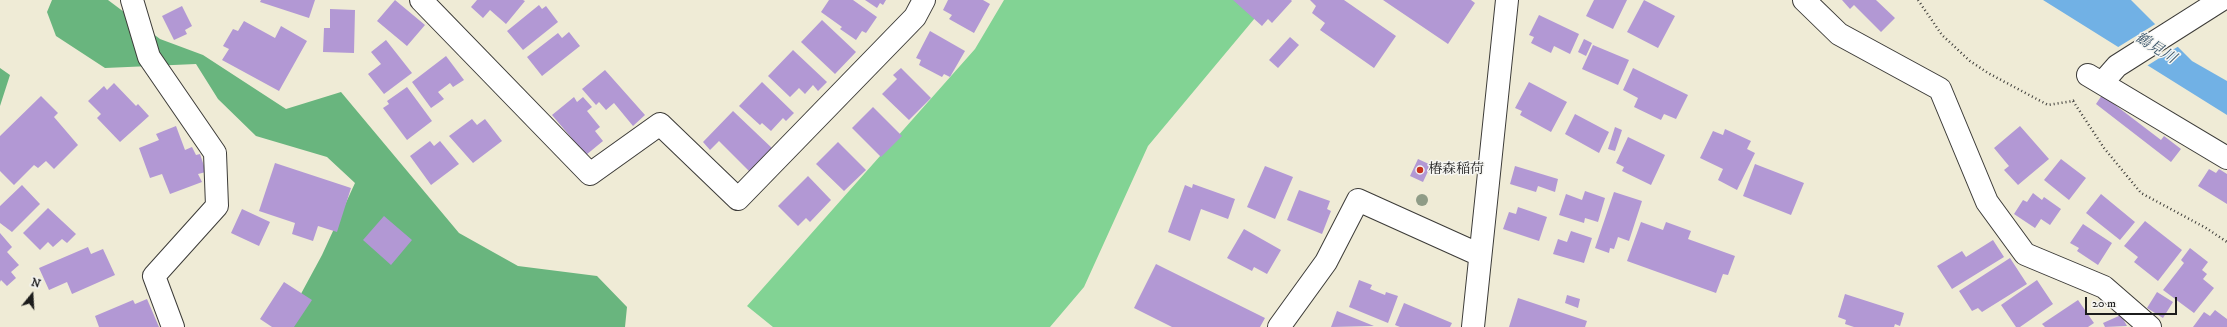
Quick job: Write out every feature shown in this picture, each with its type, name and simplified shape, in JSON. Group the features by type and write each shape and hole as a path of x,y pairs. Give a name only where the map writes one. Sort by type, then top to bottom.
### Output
{"street":[{"path":"132,0 149,57 215,153 217,206 154,276 173,327"},
{"path":"421,0 590,174 660,124 738,199 915,17 924,0"},
{"path":"1473,327 1507,0"},
{"path":"1804,0 1839,34 1940,89 1987,202 2025,254 2104,287 2150,327"},
{"path":"2203,6 2100,77 2227,158"},
{"path":"1279,327 1326,262 1358,200 1480,254"}],"path":[{"path":"1918,0 1942,35 1970,60 1988,73 2048,106 2073,101 2104,148 2141,193 2206,228 2227,242"}],"green space":[{"path":"52,0 108,0 160,39 203,55 286,109 341,92 459,233 518,266 597,276 627,307 625,327 283,327 322,255 355,183 327,157 256,136 218,99 196,64 105,68 56,36 47,12"},
{"path":"1004,0 1270,0 1148,146 1084,287 1050,327 773,327 747,306 975,49"},
{"path":"0,68 10,75 0,106"}],"water":[{"name":"鶴見川","path":"2043,0 2131,0 2192,61 2227,81 2227,115"}],"pier":[{"path":"2157,23 2179,46 2145,67 2115,49"}],"building":[{"path":"261,0 315,0 309,18 260,2"},
{"path":"395,0 425,25 407,46 377,21"},
{"path":"477,0 525,1 506,24 490,10 483,18 471,7"},
{"path":"829,0 853,0 877,17 866,33 862,31 856,40 840,29 842,27 821,12"},
{"path":"865,0 886,0 883,5 880,3 877,8"},
{"path":"948,0 983,0 990,4 974,33 949,19 952,15 943,10"},
{"path":"1233,0 1292,1 1272,23 1268,19 1262,26"},
{"path":"1310,0 1344,0 1396,36 1374,68 1320,30 1325,23 1312,13 1316,6"},
{"path":"1383,0 1471,0 1475,3 1448,44"},
{"path":"1594,0 1627,0 1613,29 1586,16"},
{"path":"1644,0 1675,16 1658,48 1627,32"},
{"path":"1842,0 1876,0 1895,18 1881,32 1854,5 1850,9"},
{"path":"539,5 542,9 546,6 558,22 523,50 507,31"},
{"path":"182,6 192,26 185,30 187,34 174,40 162,16"},
{"path":"330,9 355,10 354,53 323,52 324,28 330,28"},
{"path":"1539,15 1579,34 1570,54 1554,46 1551,53 1531,43 1534,37 1529,35"},
{"path":"822,20 856,52 835,74 801,42"},
{"path":"244,21 275,38 281,26 307,41 279,91 222,60 229,49 223,46 233,29 238,31"},
{"path":"930,31 965,51 950,77 944,74 942,77 919,65 921,60 916,58"},
{"path":"569,32 580,46 542,76 527,57 558,33 562,38"},
{"path":"1290,37 1299,45 1278,68 1269,60"},
{"path":"1584,39 1592,43 1586,56 1578,52"},
{"path":"386,40 412,73 384,94 368,74 381,64 371,52"},
{"path":"1593,45 1629,60 1618,85 1582,69"},
{"path":"793,50 827,82 818,91 813,85 805,94 799,88 790,97 768,76"},
{"path":"446,56 464,80 453,87 450,83 438,92 444,99 431,108 412,82"},
{"path":"901,68 931,98 909,120 882,94 897,79 893,75"},
{"path":"1633,68 1688,95 1676,119 1664,114 1661,120 1634,107 1638,98 1623,90"},
{"path":"605,70 645,115 633,126 614,103 606,110 599,102 596,105 582,89"},
{"path":"762,82 794,113 786,121 783,118 771,131 762,123 760,125 739,106"},
{"path":"1529,82 1567,102 1551,132 1520,115 1522,111 1515,108"},
{"path":"114,83 136,106 138,104 149,116 120,142 97,118 101,114 88,101 104,86 107,90"},
{"path":"407,87 432,121 407,140 383,108 389,104 387,101"},
{"path":"2102,95 2161,140 2164,136 2181,149 2171,162 2096,104"},
{"path":"41,96 58,113 54,117 78,145 54,169 46,161 38,168 34,165 14,185 0,171 0,136"},
{"path":"574,97 577,102 583,97 592,107 587,111 600,127 595,131 603,141 586,155 552,115"},
{"path":"873,107 902,136 881,157 852,128"},
{"path":"733,111 774,150 751,173 719,141 710,150 703,142"},
{"path":"1575,114 1609,132 1599,153 1565,134"},
{"path":"472,119 477,125 485,119 502,141 473,163 449,136"},
{"path":"176,126 185,150 192,147 196,155 200,154 206,172 198,174 202,182 170,194 162,174 150,178 139,148 159,140 156,134"},
{"path":"2020,126 2049,159 2018,185 2004,170 2009,166 1994,148"},
{"path":"1615,127 1622,130 1615,151 1608,149"},
{"path":"1725,129 1751,141 1747,149 1755,153 1737,190 1718,180 1723,169 1700,158 1713,131 1723,135"},
{"path":"1628,137 1665,155 1651,185 1622,171 1624,167 1616,163"},
{"path":"430,141 434,146 440,141 459,164 431,185 410,156"},
{"path":"838,142 866,170 844,191 816,164"},
{"path":"1418,159 1431,165 1423,182 1410,176"},
{"path":"2061,159 2086,178 2069,200 2044,180"},
{"path":"275,163 351,188 337,232 318,226 313,241 292,234 295,223 259,211"},
{"path":"1755,164 1804,183 1791,215 1743,196"},
{"path":"1265,166 1293,177 1275,219 1247,207"},
{"path":"1515,166 1558,179 1555,192 1538,186 1536,192 1510,184"},
{"path":"2209,169 2216,173 2219,169 2227,174 2227,204 2198,186"},
{"path":"808,176 831,200 810,222 806,218 798,226 778,206"},
{"path":"1193,184 1235,199 1228,219 1201,209 1190,241 1168,232 1185,185 1192,188"},
{"path":"22,185 40,204 12,232 0,223 0,206"},
{"path":"1299,190 1330,201 1327,209 1331,211 1322,234 1287,220"},
{"path":"1585,191 1605,198 1598,222 1585,218 1584,223 1559,215 1566,194 1582,200"},
{"path":"1614,192 1642,201 1629,241 1618,237 1614,249 1610,248 1609,253 1595,248"},
{"path":"2033,193 2042,200 2044,197 2061,209 2050,225 2041,219 2035,228 2014,214 2023,200 2027,202"},
{"path":"2101,194 2135,222 2120,240 2086,213"},
{"path":"1518,207 1547,217 1539,241 1503,229 1509,212 1516,214"},
{"path":"48,208 76,234 67,243 62,239 53,247 48,242 40,250 23,233"},
{"path":"242,209 270,222 259,246 231,233"},
{"path":"384,216 412,240 391,265 363,240"},
{"path":"2145,221 2182,250 2158,281 2134,262 2138,257 2124,246"},
{"path":"1641,222 1663,230 1666,222 1691,231 1688,239 1735,256 1728,275 1723,274 1716,293 1627,261"},
{"path":"2083,224 2112,243 2098,265 2077,251 2079,248 2070,243"},
{"path":"1244,229 1281,250 1267,274 1254,267 1252,271 1227,258"},
{"path":"1571,231 1592,238 1584,263 1553,254 1558,239 1567,242"},
{"path":"0,233 12,247 7,252 19,265 11,272 16,278 7,286 1,280 0,282"},
{"path":"1993,240 2004,257 1952,289 1937,266 1962,251 1966,257"},
{"path":"88,247 91,254 103,249 115,275 72,294 67,282 49,290 39,268"},
{"path":"2190,248 2208,262 2202,270 2207,274 2203,279 2214,288 2194,313 2163,290 2184,263 2181,260"},
{"path":"2010,258 2027,284 1982,312 1978,308 1972,311 1959,291"},
{"path":"1156,264 1265,318 1260,327 1172,327 1134,308"},
{"path":"1359,280 1372,285 1370,289 1385,295 1386,292 1398,296 1388,323 1349,307"},
{"path":"2037,280 2053,304 2020,327 2016,327 2001,305"},
{"path":"284,282 312,300 294,327 272,327 260,319"},
{"path":"2157,292 2173,302 2163,318 2147,308"},
{"path":"1845,294 1904,313 1900,326 1895,324 1894,327 1854,327 1845,324 1846,320 1838,317"},
{"path":"1567,295 1580,299 1578,308 1565,303"},
{"path":"1518,298 1587,321 1585,327 1509,327"},
{"path":"147,299 159,327 99,327 95,316 133,300 135,304"},
{"path":"2078,300 2094,323 2088,327 2045,327 2042,324"},
{"path":"1404,303 1452,323 1450,327 1400,327 1395,325"},
{"path":"2215,310 2227,319 2227,327 2193,327 2204,312 2210,316"},
{"path":"1337,311 1374,326 1331,327"},
{"path":"2121,315 2127,326 2105,327 2103,323"}],"place":[{"name":"椿森稲荷","path":"1420,170"}]}
